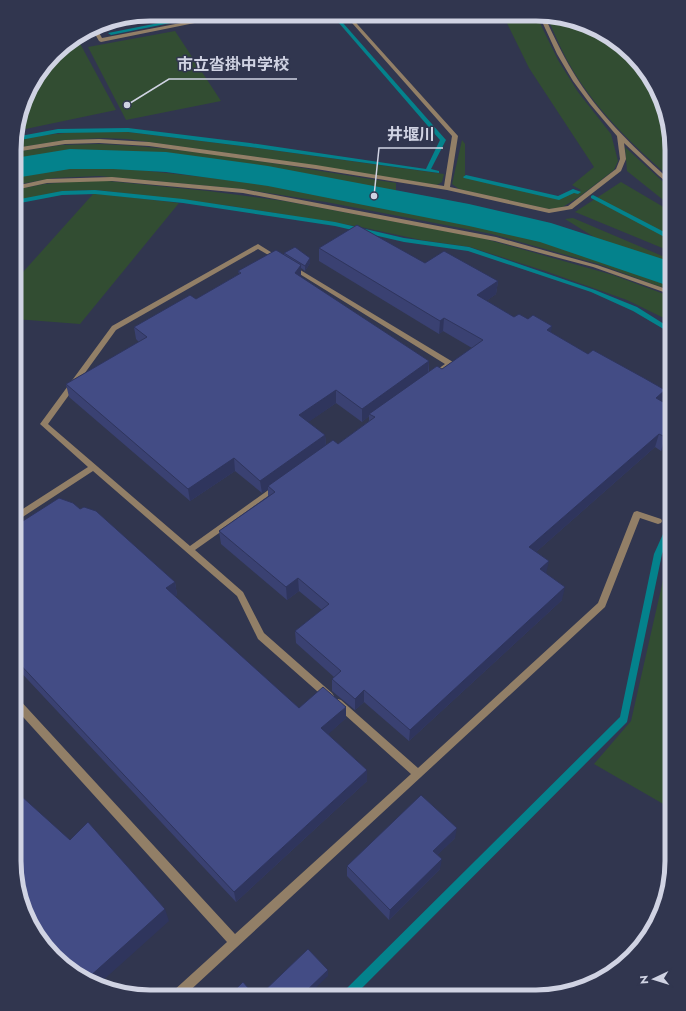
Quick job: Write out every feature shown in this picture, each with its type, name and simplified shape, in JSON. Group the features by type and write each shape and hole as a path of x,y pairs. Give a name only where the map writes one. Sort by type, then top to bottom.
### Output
{"street":[{"path":"97,33 101,40 200,21"},
{"path":"352,21 456,136 447,188"},
{"path":"544,21 564,61 582,91 620,136 665,178"},
{"path":"21,149 65,142 126,142 316,167 447,188 549,211 570,208 619,170 623,159 620,136"},
{"path":"21,187 47,181 112,179 243,191 496,239 595,266 665,291"},
{"path":"418,774 261,636 240,594 44,424 114,328 258,246 450,364 437,373"},
{"path":"21,514 94,467"},
{"path":"190,550 285,482"},
{"path":"183,990 602,605 637,514 658,521"},
{"path":"21,708 235,942"}],"green space":[{"path":"506,21 539,21 558,60 578,92 611,134 618,161 614,170 579,197 561,208 548,209 459,189 452,184 462,140 465,144 465,177 559,199 572,192 576,193 581,190 572,185 594,167 529,68"},
{"path":"549,22 561,23 593,34 621,53 633,65 652,93 661,116 664,133 665,173 642,153 601,109 577,77"},
{"path":"175,31 221,101 126,120 88,47"},
{"path":"79,42 116,110 23,130 25,116 38,85 53,65"},
{"path":"80,132 128,132 250,147 444,174 442,182 437,185 264,158 127,139 104,138 66,140 21,147 22,139"},
{"path":"99,144 136,146 211,154 285,165 396,183 396,195 265,171 140,155 74,154 21,162 21,151 62,145"},
{"path":"625,147 665,184 665,201 627,171"},
{"path":"112,167 259,183 383,202 551,239 665,279 665,288 598,264 492,234 326,202 243,189 99,176 54,178 21,184 21,174 57,168"},
{"path":"81,181 108,181 208,191 284,201 482,238 613,275 665,294 665,319 627,300 545,271 470,247 421,240 361,227 231,206 97,190 63,191 21,200 21,189 44,184"},
{"path":"621,182 665,208 665,249 575,212"},
{"path":"94,193 179,203 80,324 21,319 21,274"},
{"path":"573,218 665,257 665,262 594,237 565,219"},
{"path":"665,571 665,805 594,764 631,721"}],"building":[{"path":"357,225 425,263 444,251 498,281 477,295 514,317 519,314 528,319 533,315 552,326 547,330 588,354 593,350 665,390 656,398 665,403 665,437 659,434 529,547 549,561 540,569 565,587 410,730 364,690 355,699 332,679 341,671 295,631 329,604 298,578 286,587 219,531 275,492 268,486 333,440 338,444 375,417 369,414 437,366 442,369 483,340 444,318 440,321 319,248"},
{"path":"295,247 310,258 305,266 284,253"},
{"path":"276,250 301,265 295,273 429,361 362,409 336,390 299,415 325,435 260,481 234,458 188,489 66,384 147,337 134,327 190,295 196,299 241,273 238,271"},
{"path":"59,498 73,503 80,509 84,507 96,511 175,582 166,588 299,708 323,687 346,707 321,728 367,770 234,892 21,665 21,522"},
{"path":"421,795 457,828 433,851 442,859 390,910 347,866"},
{"path":"21,796 70,840 88,822 165,909 91,976 71,963 48,940 38,926 28,903 23,886 21,870"},
{"path":"308,949 328,970 307,990 265,990"},
{"path":"243,982 250,990 235,990"}],"waterway":[{"path":"111,33 175,21"},
{"path":"339,21 443,140 428,170"},
{"path":"22,138 58,131 128,130 250,145 437,172"},
{"path":"21,167 70,159 113,159 166,162 268,176 469,215 551,234 665,273"},
{"path":"466,177 559,198 573,191 578,192"},
{"path":"21,201 62,193 95,192 183,201 335,224 404,240 469,249 593,291 635,309 665,328"},
{"path":"593,197 665,235"},
{"path":"353,990 624,719 658,554 665,538"}],"place":[{"name":"市立沓掛中学校","path":"127,105"},
{"name":"井堰川","path":"374,196"}]}
